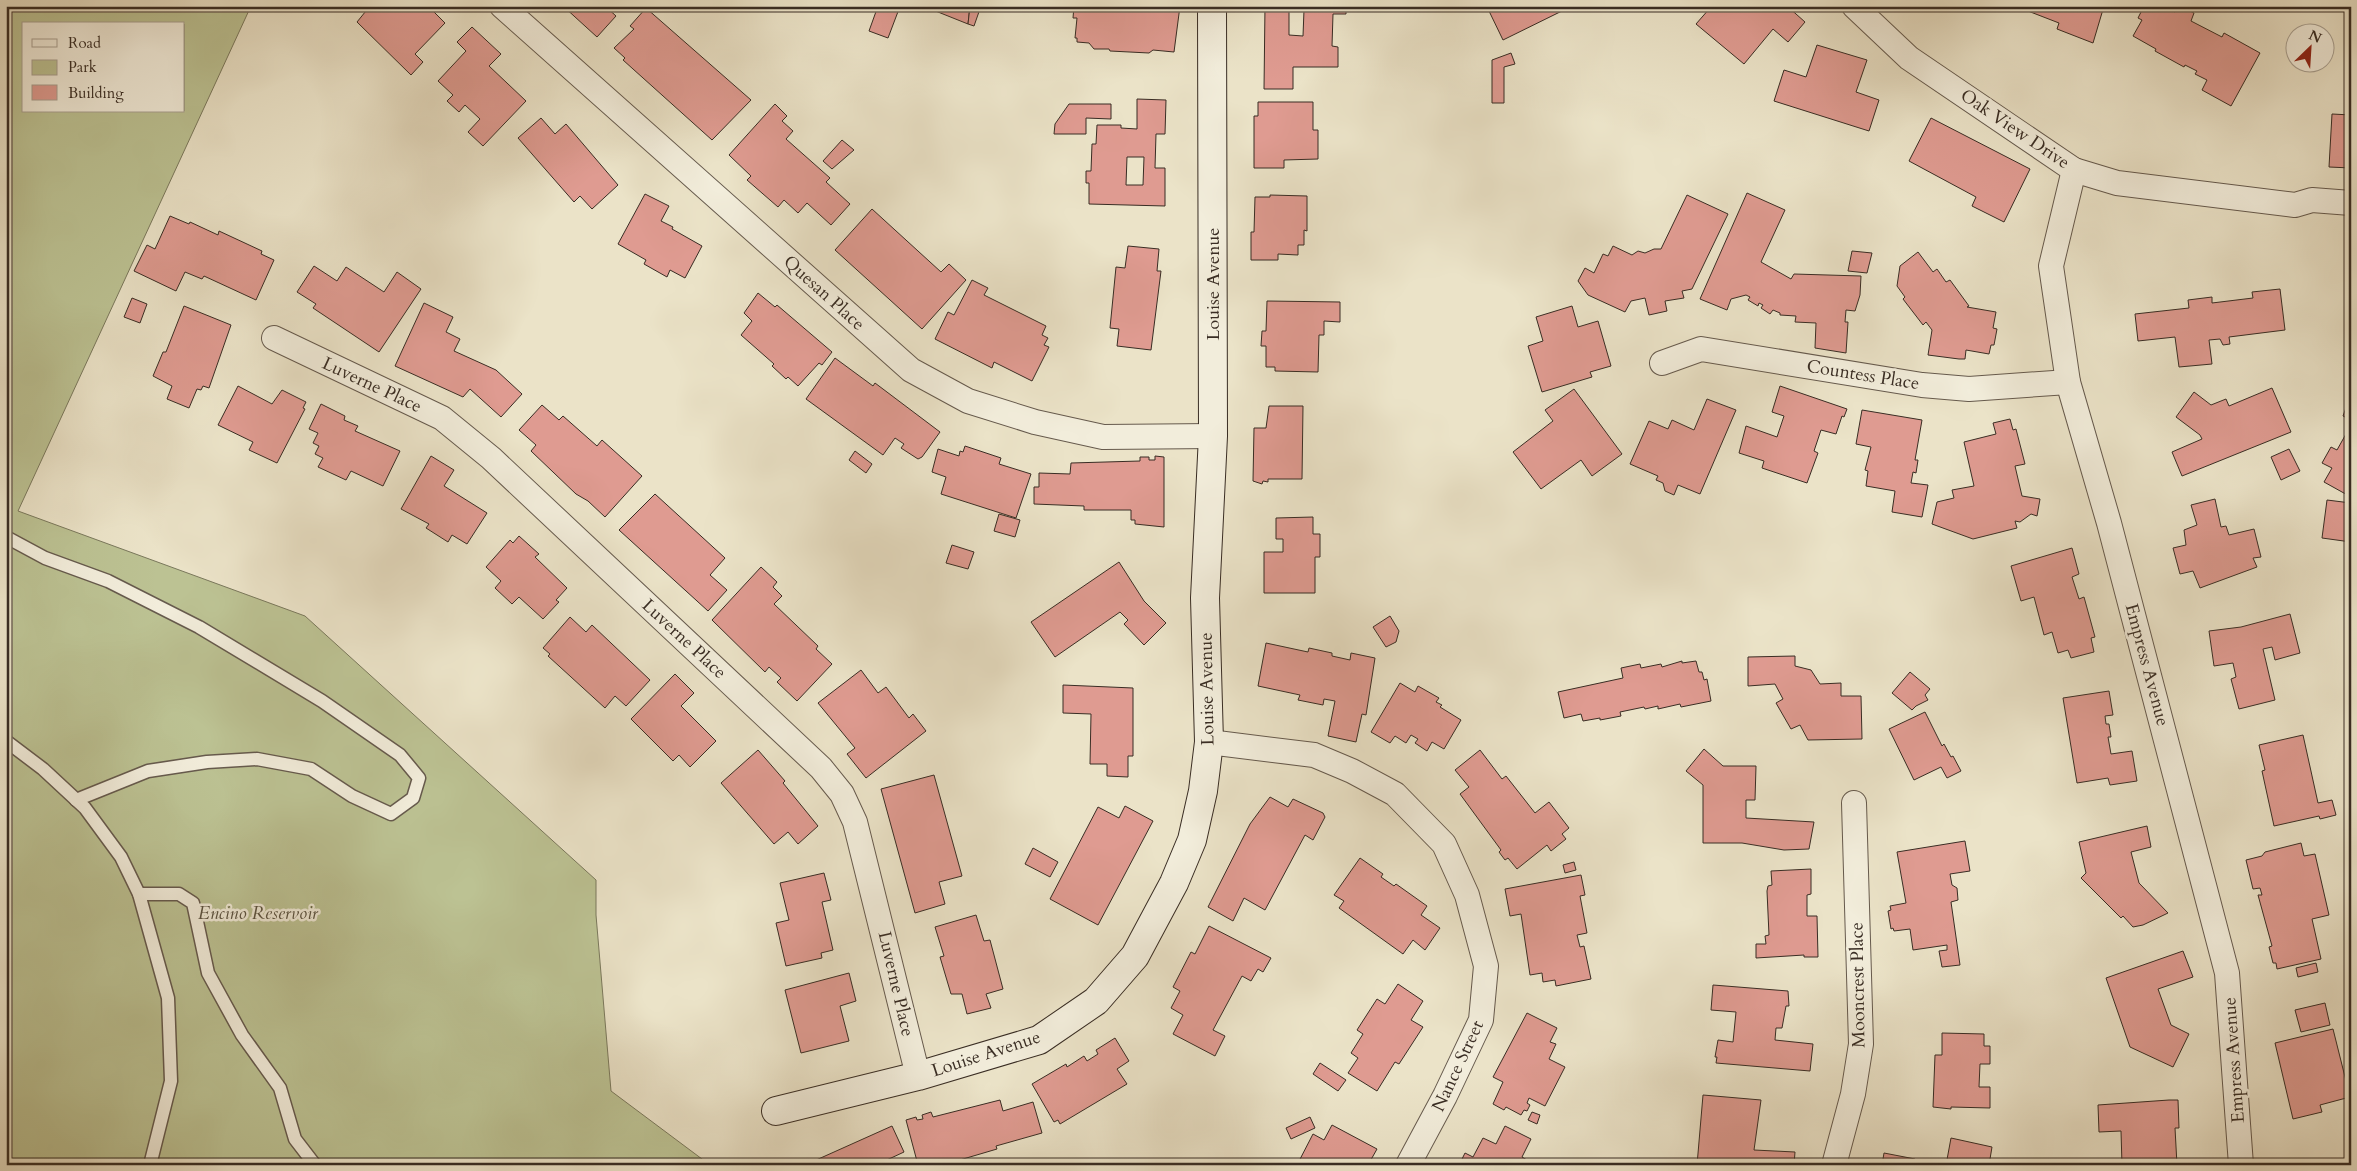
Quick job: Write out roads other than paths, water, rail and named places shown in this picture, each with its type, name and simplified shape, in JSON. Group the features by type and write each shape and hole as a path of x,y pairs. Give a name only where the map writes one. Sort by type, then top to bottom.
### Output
{"street":[{"name":"Quesan Place","path":"502,6 911,370 968,401 1034,422 1103,437 1213,436"},
{"name":"Louise Avenue","path":"776,1110 918,1076 1039,1040 1096,1001 1135,956 1174,883 1192,840 1203,791 1209,742 1205,598 1213,436 1212,6"},
{"name":"Oak View Drive","path":"1854,6 1909,58 2074,170 2116,184 2295,204 2312,200 2351,203"},
{"name":"Empress Avenue","path":"2074,170 2051,266 2068,382 2109,523 2228,973 2241,1165"},
{"name":"Luverne Place","path":"274,338 442,418 491,458 821,768 842,794 855,822 918,1076"},
{"name":"Countess Place","path":"1662,363 1701,349 1922,386 1969,389 2068,382"},
{"name":"Nance Street","path":"1209,742 1314,755 1344,768 1395,794 1444,844 1467,895 1486,966 1481,1020 1445,1096 1408,1165"},
{"name":"Mooncrest Place","path":"1834,1165 1853,1094 1861,1044 1854,803"}],"lane":[{"path":"6,537 45,558 108,581 199,627 322,701 400,755 419,778 413,798 391,814 352,796 311,769 257,759 207,762 148,771 76,800"},
{"path":"6,741 42,769 85,808 121,857 139,894 168,998 171,1081 150,1165"},
{"path":"139,894 179,894 193,903 208,973 242,1035 280,1088 296,1139 315,1165"}],"park label":[{"name":"Encino Reservoir","path":"258,913"}]}
